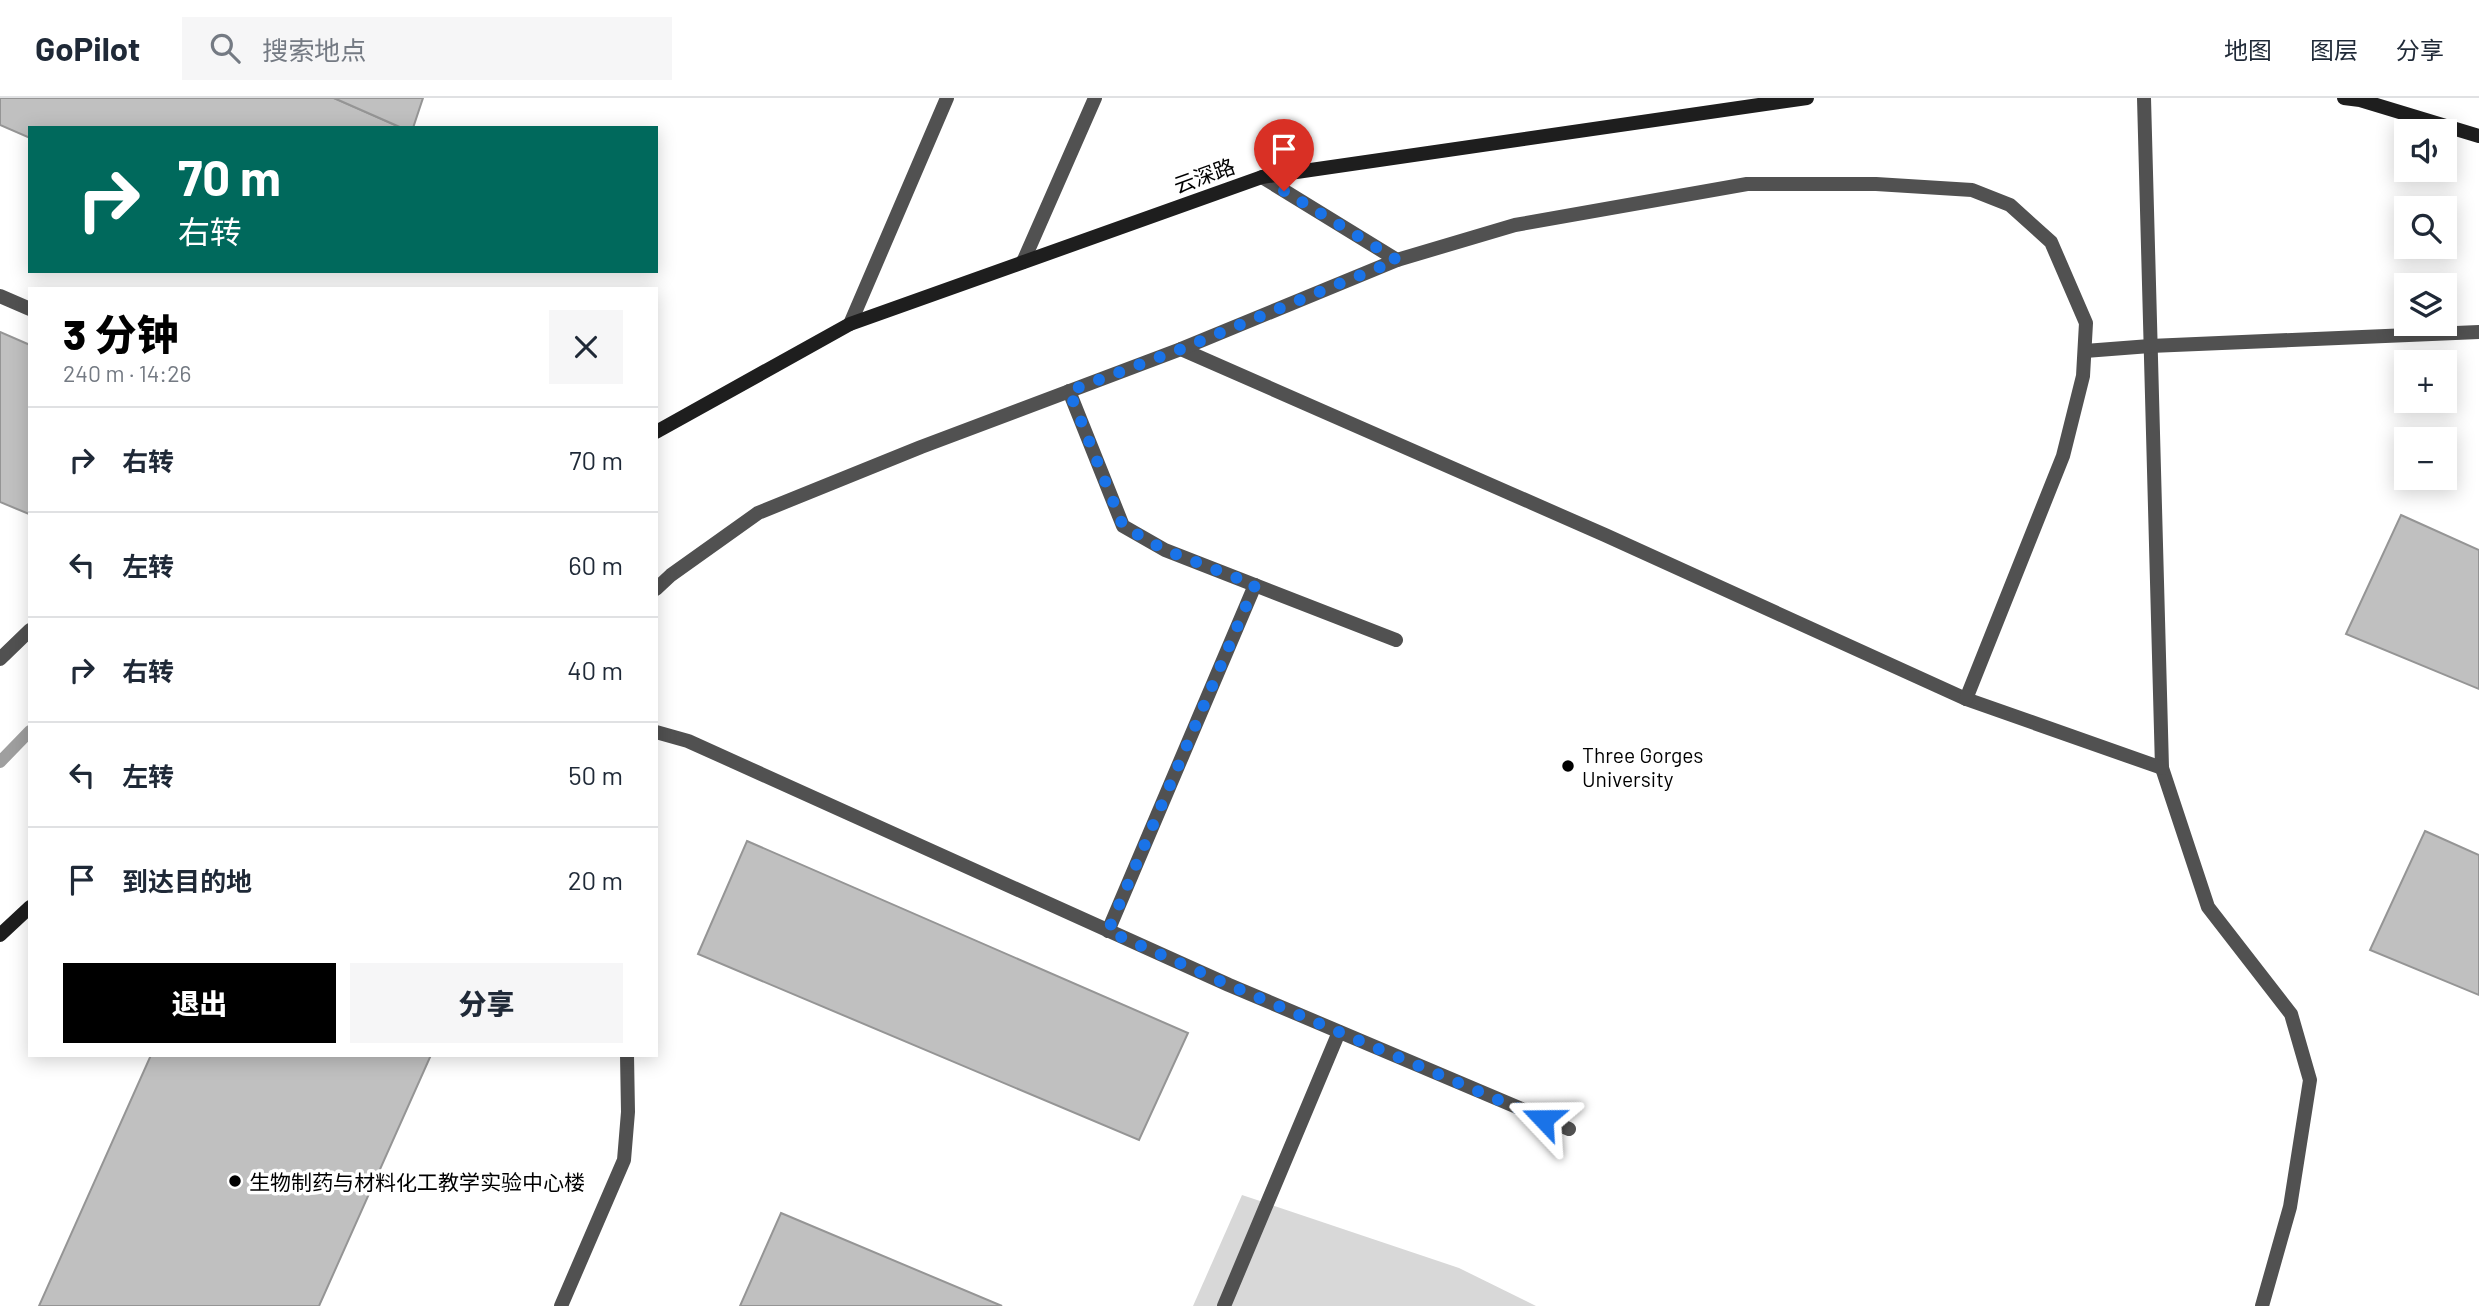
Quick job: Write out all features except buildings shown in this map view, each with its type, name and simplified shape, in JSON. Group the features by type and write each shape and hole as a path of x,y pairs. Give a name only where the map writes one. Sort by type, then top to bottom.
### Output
{"street":[{"name":"云深路","path":"658,431 850,324 1262,177 1807,98"},
{"path":"2344,98 2360,100 2479,136"},
{"path":"0,935 28,909"}],"lane":[{"path":"850,324 947,98"},
{"path":"1023,262 1095,98"},
{"path":"2144,98 2162,768 2208,907 2291,1014 2310,1080 2290,1206 2262,1306"},
{"path":"1262,177 1397,260"},
{"path":"658,587 758,513 921,447 1181,349 1397,260 1515,225 1747,184 1876,184 1972,190 2010,205 2051,242 2087,323 2083,376 2063,456 1966,699"},
{"path":"0,296 28,308"},
{"path":"2085,351 2479,332"},
{"path":"1181,349 1605,535 1966,699 2162,768"},
{"path":"1069,391 1123,526 1165,550 1395,640"},
{"path":"1108,931 1255,585"},
{"path":"0,659 28,632"},
{"path":"658,733 688,741 1108,931 1569,1129"},
{"path":"1224,1306 1339,1032"},
{"path":"561,1306 624,1160 628,1112 627,1057"}],"shaded area":[{"path":"1242,1195 1459,1268 1536,1306 1193,1306"}],"waterway":[{"path":"0,762 28,733"}],"place":[{"name":"Three Gorges University","path":"1568,766"},
{"name":"生物制药与材料化工教学实验中心楼","path":"235,1181"}],"route":[{"path":"1284,191 1397,260 1181,349 1069,391 1123,526 1165,550 1255,585 1108,931 1543,1119"}]}
